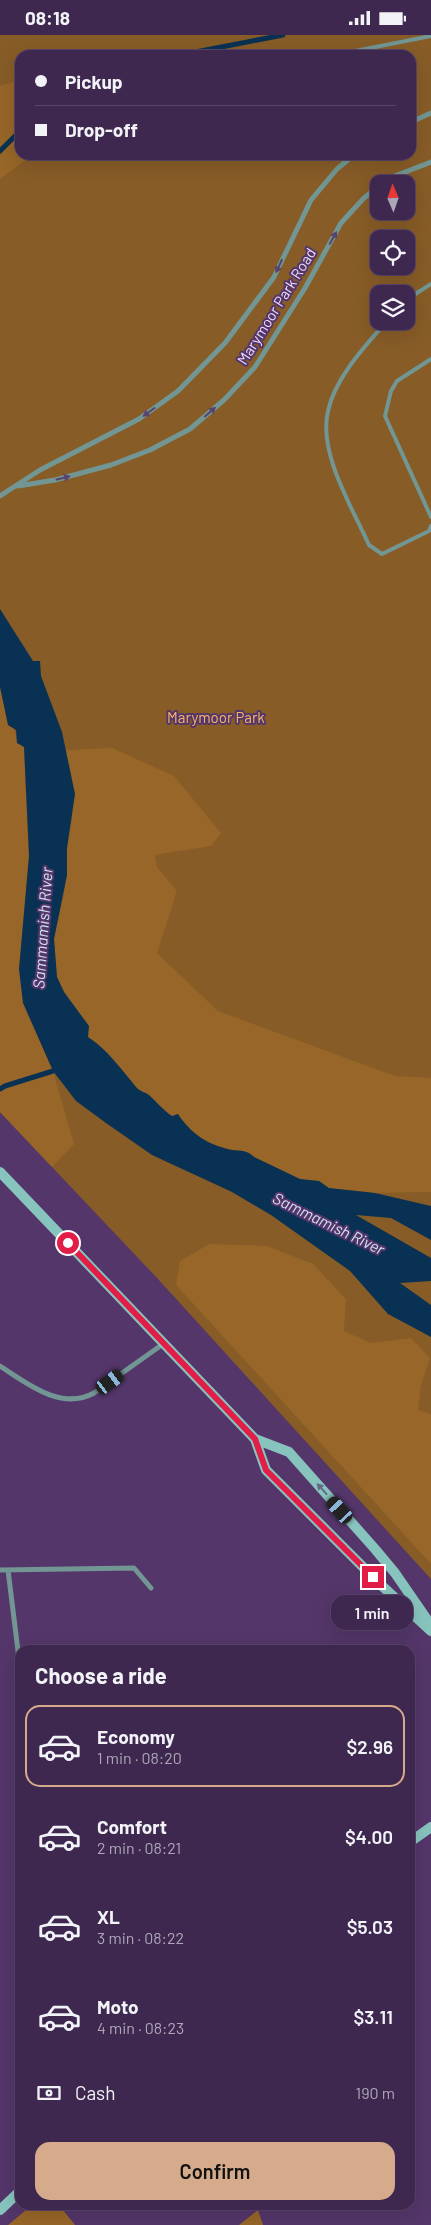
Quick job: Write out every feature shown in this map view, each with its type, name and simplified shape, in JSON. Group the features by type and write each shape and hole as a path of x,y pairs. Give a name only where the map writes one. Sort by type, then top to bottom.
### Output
{"main road":[{"path":"0,1172 255,1439 266,1470 381,1585 431,1631"},
{"path":"255,1439 289,1452 380,1555 431,1626"},
{"path":"415,1838 431,1827"},
{"path":"0,2211 15,2196"}],"street":[{"path":"416,120 431,113"},
{"name":"Marymoor Park Road","path":"0,496 40,470 139,419 178,391 231,335 274,277 311,200 348,160"},
{"name":"Marymoor Park Road","path":"397,175 431,162"},
{"name":"Marymoor Park Road","path":"15,487 55,480 111,465 150,450 190,429 256,367 305,288 341,223 370,192"},
{"path":"0,1366 30,1385 56,1397 74,1401 84,1399 94,1393 163,1343"},
{"path":"0,1570 134,1568 151,1588"},
{"path":"8,1570 17,1645"}],"lane":[{"path":"360,50 431,36"},
{"path":"415,294 431,284"},
{"path":"379,330 360,352 334,393 328,411 327,441 332,461 369,545 375,551 382,554 429,531 431,526"},
{"path":"431,359 397,381 391,391 385,416 431,517"}],"green space":[{"name":"Marymoor Park","path":"0,35 431,35 431,1579 158,1279 0,1112"}],"shaded area":[{"path":"15,82 15,160 26,160 0,179 0,86"},
{"path":"0,687 17,743 24,746 29,856 19,969 23,1003 53,1071 74,1144 52,1167 0,1112"},
{"path":"112,748 174,776 221,833 211,846 155,855 157,867 177,891 157,953 218,1011 395,1076 431,1078 431,1192 375,1193 328,1188 319,1181 300,1179 246,1152 232,1150 208,1142 194,1133 178,1114 172,1116 157,1106 148,1094 136,1089 132,1081 97,1043 87,1037 57,977 54,939 67,875 67,848 72,819 66,750"},
{"path":"209,1244 267,1246 313,1264 346,1299 344,1331 371,1343 411,1338 430,1358 421,1385 418,1410 431,1414 431,1564 176,1285 180,1261"},
{"path":"26,2210 63,2210 75,2225 8,2225"},
{"path":"258,2210 263,2225 239,2225"}],"water":[{"name":"Sammamish River","path":"0,609 33,661 40,661 41,676 62,732 75,794 67,848 67,875 54,939 57,977 64,992 89,1026 88,1037 108,1054 137,1088 149,1095 172,1116 178,1114 194,1133 208,1142 223,1148 246,1152 300,1179 319,1181 329,1188 375,1193 431,1206 431,1240 391,1218 356,1215 431,1258 431,1281 400,1283 431,1305 431,1337 388,1314 350,1271 271,1215 232,1192 152,1155 106,1123 76,1101 53,1071 23,1003 19,969 29,856 24,747 17,743 16,730 8,725 0,687"}],"waterway":[{"path":"206,50 283,35"},
{"path":"0,151 15,136"},
{"path":"0,1089 53,1071 57,1067"}],"route":[{"path":"68,1243 255,1439 266,1470 373,1577"}]}
